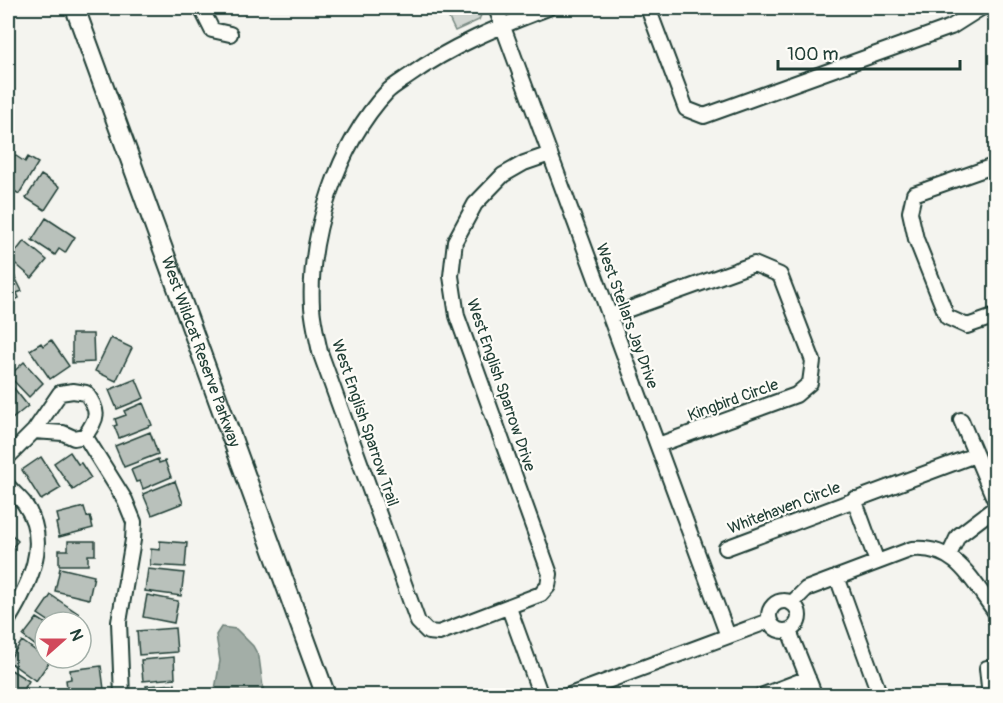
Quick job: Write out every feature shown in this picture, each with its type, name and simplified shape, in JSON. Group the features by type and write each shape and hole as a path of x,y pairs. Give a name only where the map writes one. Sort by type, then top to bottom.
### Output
{"main road":[{"name":"West Wildcat Reserve Parkway","path":"75,8 326,696"}],"street":[{"path":"201,8 212,30 230,34"},
{"name":"West Stellars Jay Drive","path":"496,8 728,636"},
{"name":"West English Sparrow Trail","path":"509,608 439,633 428,632 418,622 320,352 312,308 313,265 320,222 340,166 364,121 388,91 429,62 502,25 548,8"},
{"path":"648,8 686,109 704,116 951,27 981,8"},
{"name":"West English Sparrow Drive","path":"509,608 541,594 548,585 550,574 457,316 451,276 455,242 475,204 503,175 524,163 550,154"},
{"path":"996,165 914,194 910,212 916,239 947,317 967,326 996,316"},
{"name":"Kingbird Circle","path":"610,316 754,264 780,275 813,361 810,383 796,395 658,445"},
{"path":"8,457 34,431 60,393 73,391 86,393 97,412 85,436 74,438 63,433 34,431"},
{"path":"949,555 958,536 996,505 962,420"},
{"path":"85,436 125,500 134,522 133,540 118,622 123,696"},
{"name":"Whitehaven Circle","path":"726,548 975,455"},
{"path":"8,486 24,504 37,532 35,565 25,591 8,620"},
{"name":"Whitehaven Circle","path":"854,499 877,562"},
{"path":"792,603 806,589 912,549 936,550 949,555 961,566 996,612"},
{"path":"837,577 880,696"},
{"path":"780,602 792,603 800,615 798,623 789,631 779,631 769,621 769,613 773,605 780,602"},
{"path":"509,608 541,696"},
{"path":"567,696 769,621"},
{"path":"789,631 815,696"},
{"path":"987,668 990,696"},
{"path":"761,696 808,678"}],"shaded area":[{"path":"444,8 482,8 483,10 479,20 455,31"},
{"path":"221,627 236,629 253,646 259,657 264,695 214,695 220,661 216,635"}],"building":[{"path":"13,154 25,162 28,157 38,163 19,194 8,187 8,163"},
{"path":"41,175 60,187 45,210 26,198"},
{"path":"46,218 75,237 65,253 59,249 55,255 32,240"},
{"path":"24,241 47,260 32,278 10,259"},
{"path":"10,267 22,291 17,293 19,298 13,301 14,305 8,308 8,268"},
{"path":"72,334 93,334 94,362 72,363"},
{"path":"111,338 132,348 116,381 95,371"},
{"path":"51,340 69,366 50,379 30,350 41,343 43,346"},
{"path":"24,362 43,383 29,397 9,376"},
{"path":"136,379 144,398 117,409 109,390"},
{"path":"9,382 28,406 11,420 8,416"},
{"path":"143,403 152,425 119,438 114,426 117,425 115,419 126,415 124,411"},
{"path":"150,432 158,454 124,467 115,446"},
{"path":"70,452 91,478 73,490 54,463"},
{"path":"41,457 61,488 41,500 22,470"},
{"path":"158,459 159,463 165,461 171,477 143,489 140,481 136,482 131,470"},
{"path":"175,481 183,503 152,515 143,494"},
{"path":"84,507 87,517 90,516 93,528 59,537 57,514"},
{"path":"8,531 18,541 8,552"},
{"path":"68,541 95,541 95,555 88,555 88,565 59,565 59,550 68,550"},
{"path":"160,541 187,543 185,567 150,565 151,549 160,550"},
{"path":"60,568 94,576 89,599 55,591"},
{"path":"148,569 184,573 181,596 145,591"},
{"path":"51,595 73,610 41,610"},
{"path":"147,595 178,601 174,623 143,617"},
{"path":"33,623 33,644 23,636"},
{"path":"175,628 177,652 139,655 137,631"},
{"path":"22,641 33,649 33,670 44,670 36,681 8,661"},
{"path":"174,657 175,678 143,681 141,660"},
{"path":"101,666 104,689 68,694 66,680 71,679 70,670 93,670 93,667"},
{"path":"8,668 29,681 20,696 8,695"},
{"path":"175,684 176,696 140,696 147,694 146,686"}]}
